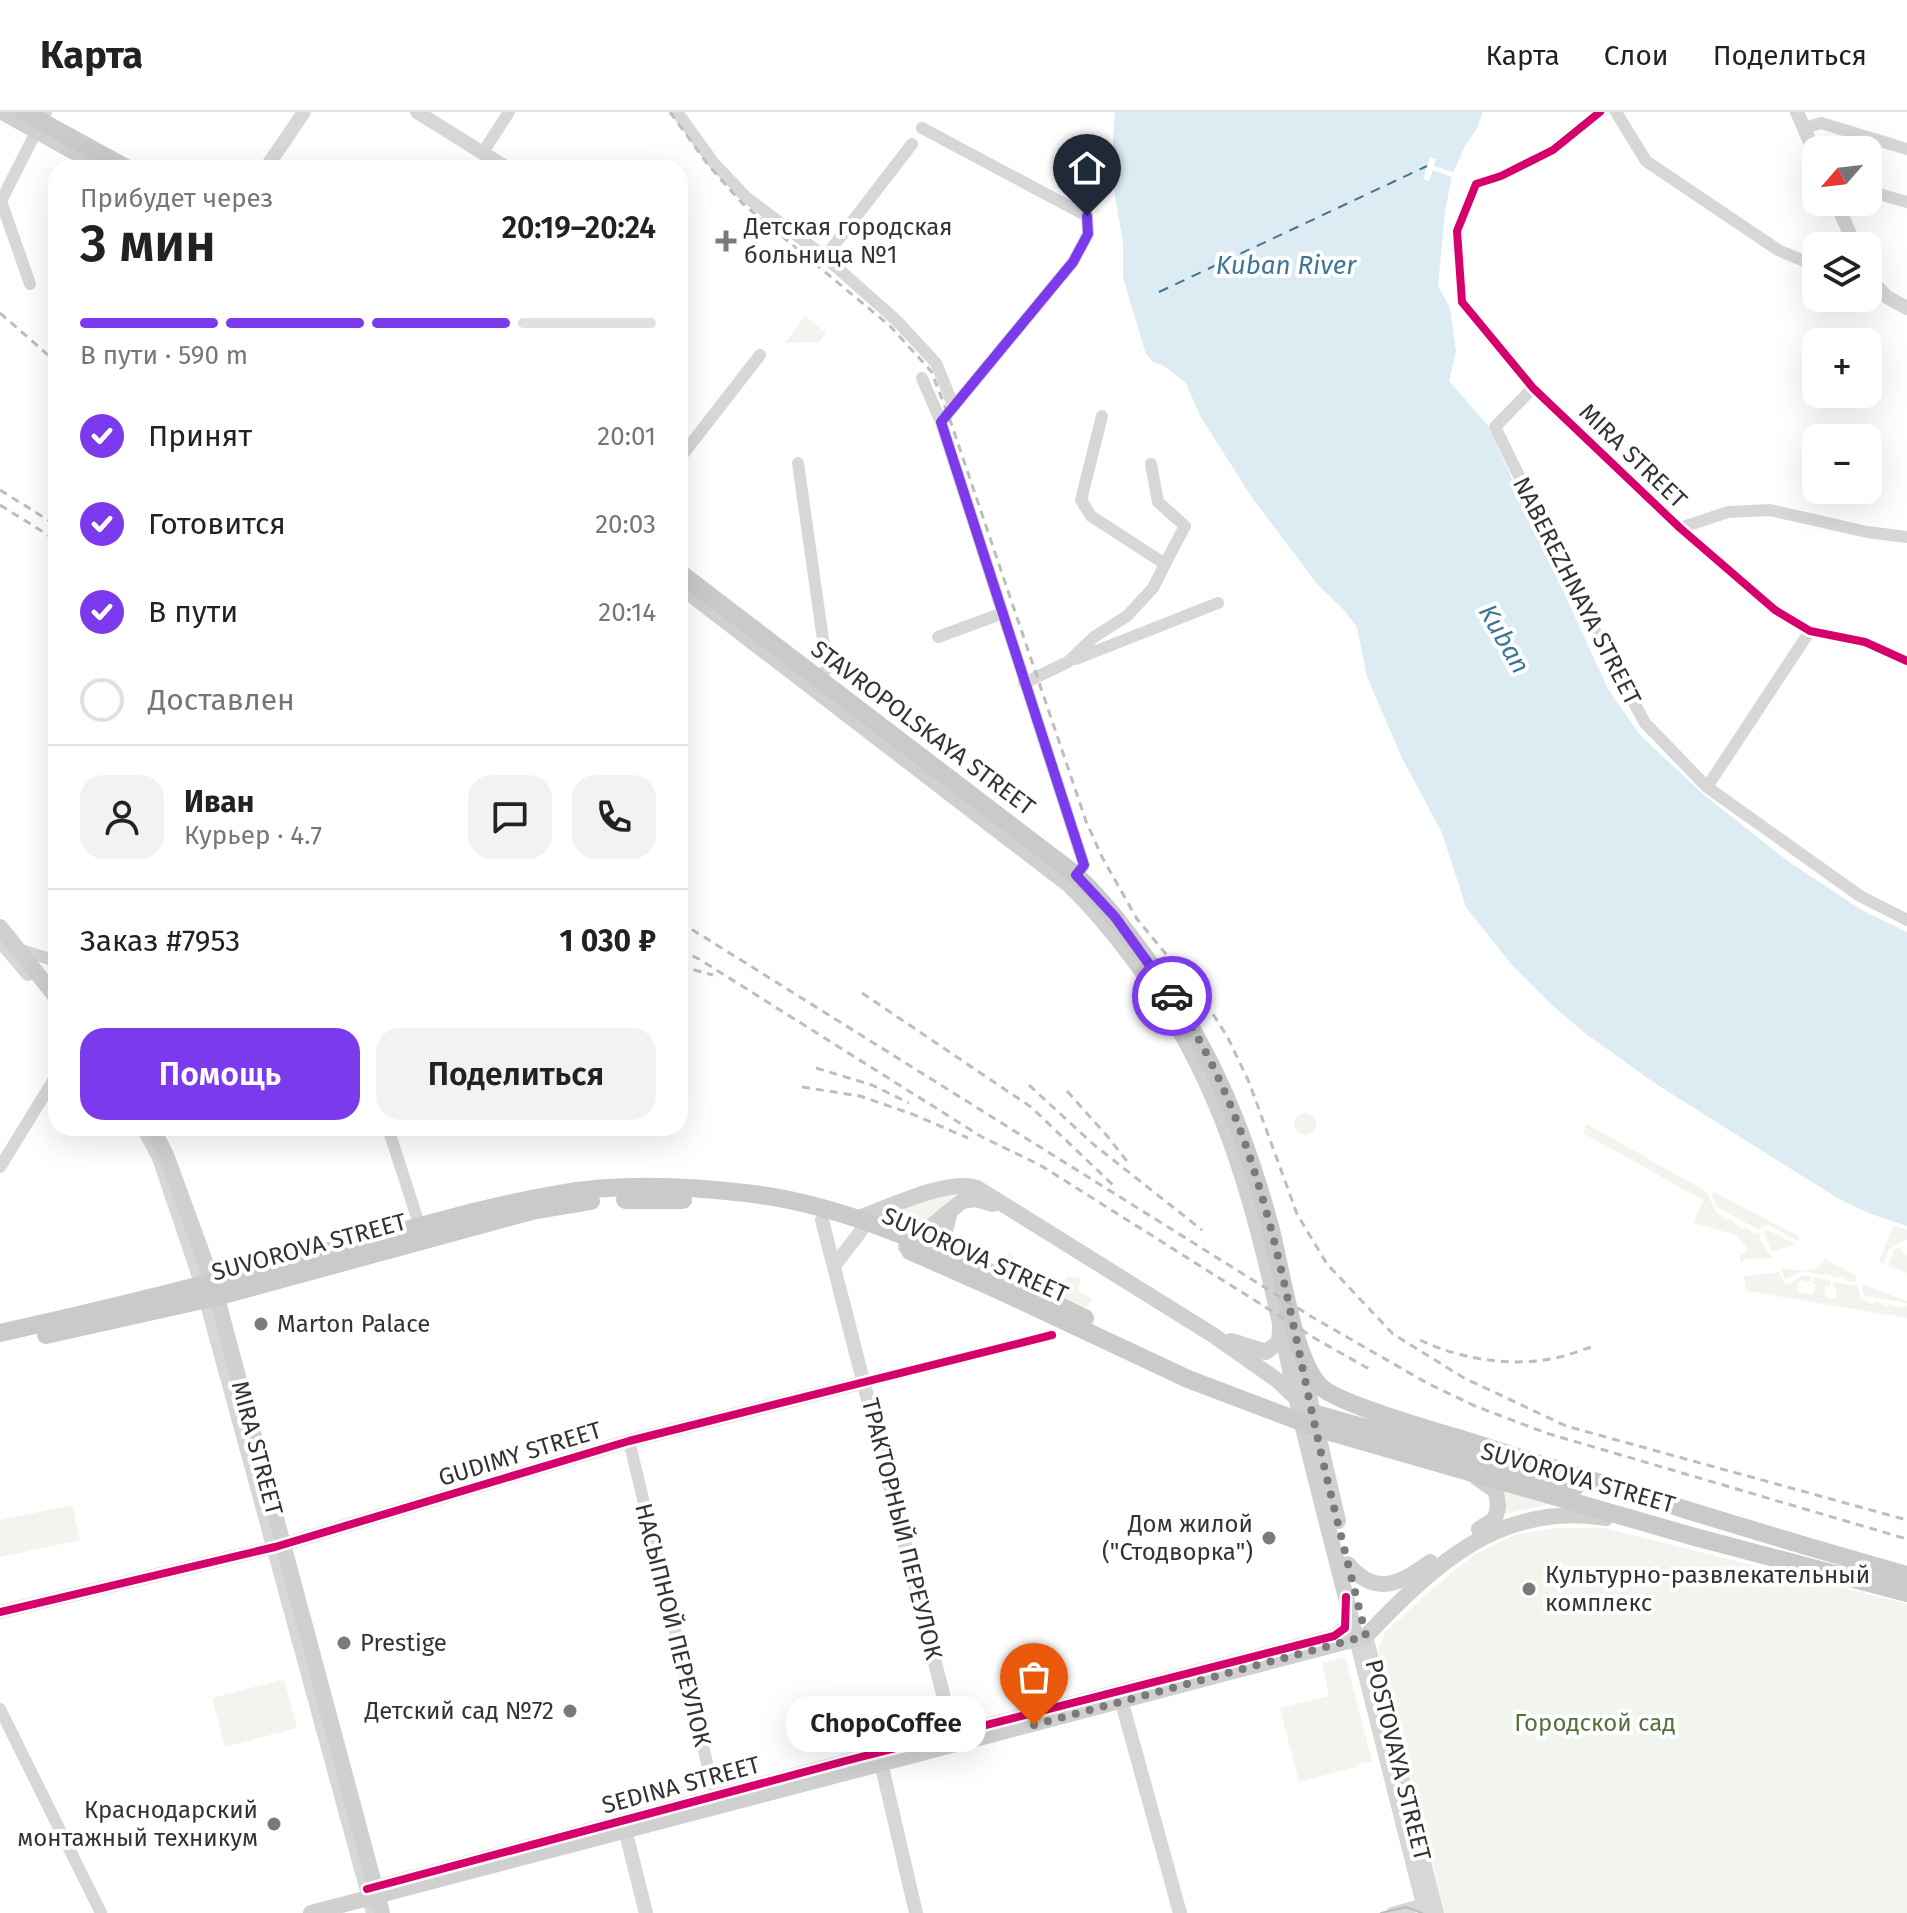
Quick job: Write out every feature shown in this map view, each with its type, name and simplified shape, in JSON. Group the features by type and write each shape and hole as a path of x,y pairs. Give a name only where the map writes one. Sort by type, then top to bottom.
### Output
{"main road":[{"path":"2,112 41,122 92,160"},
{"path":"24,112 111,160"},
{"name":"STAVROPOLSKAYA STREET","path":"688,580 816,684"},
{"name":"STAVROPOLSKAYA STREET","path":"688,592 816,684 1108,908 1190,1022 1215,1070 1242,1134 1260,1190 1314,1419"},
{"name":"STAVROPOLSKAYA STREET","path":"1072,880 1176,1022 1213,1093 1245,1179 1280,1318 1309,1453"},
{"path":"4,941 48,988"},
{"name":"MIRA STREET","path":"156,1136 166,1155 209,1292 374,1899"},
{"path":"860,1225 935,1191 962,1192 951,1211 944,1234 949,1254"},
{"name":"SUVOROVA STREET","path":"962,1192 1017,1212 1213,1335"},
{"name":"SUVOROVA STREET","path":"0,1346 422,1234 532,1211 595,1201 724,1203 823,1214 860,1225 999,1284 1227,1395 1320,1429 1458,1465 1773,1538"},
{"path":"910,1244 951,1211"},
{"name":"SUVOROVA STREET","path":"910,1244 949,1254 999,1284"},
{"name":"SUVOROVA STREET","path":"0,1333 209,1292"},
{"path":"1213,1335 1266,1352 1279,1342 1280,1318"},
{"path":"1213,1335 1277,1380 1297,1399"},
{"name":"SUVOROVA STREET","path":"1297,1343 1317,1383 1336,1396 1424,1428 1773,1538 1907,1575"},
{"name":"POSTOVAYA STREET","path":"1314,1419 1348,1564 1361,1637"},
{"name":"POSTOVAYA STREET","path":"1309,1453 1346,1597 1361,1637"},
{"path":"1348,1564 1364,1581 1397,1583 1489,1524 1498,1515 1496,1491 1458,1465"},
{"name":"SUVOROVA STREET","path":"1458,1465 1659,1526 1907,1593"},
{"path":"1361,1637 1450,1557 1483,1536 1534,1520 1583,1514 1659,1526"},
{"name":"SEDINA STREET","path":"311,1913 374,1899 624,1826 954,1739 1361,1637"}],"street":[{"path":"271,160 304,112"},
{"path":"417,112 495,160"},
{"path":"483,152 509,112"},
{"path":"677,112 713,162 746,197 825,257 896,320 936,363 954,407"},
{"name":"MIRA STREET","path":"1600,112 1553,150 1501,176 1476,184 1457,231 1462,302 1533,388 1680,528 1775,610 1810,631 1865,642 1907,661"},
{"path":"1616,112 1646,161 1778,250 1802,260"},
{"path":"1797,112 1807,136"},
{"path":"30,284 1,201 41,122"},
{"path":"1804,128 1821,123 1907,149"},
{"path":"922,128 1087,216 1088,234 1073,262 941,422"},
{"path":"825,257 912,144"},
{"path":"1882,195 1907,202"},
{"path":"1882,292 1907,308"},
{"path":"688,448 760,355"},
{"path":"922,378 941,422 1084,865 1072,880"},
{"name":"NABEREZHNAYA STREET","path":"1533,388 1495,427 1601,643 1645,723 1707,787 1860,896 1907,920"},
{"path":"1102,416 1081,500 1091,516 1165,564"},
{"path":"798,463 827,668 816,684"},
{"path":"1068,662 1094,637 1127,616 1153,588 1185,526 1158,502 1151,464"},
{"path":"1680,528 1728,512 1770,510 1867,532 1907,537"},
{"path":"1024,683 1068,662 1218,603"},
{"path":"938,637 1003,613"},
{"path":"1707,787 1810,631"},
{"path":"4,941 48,958"},
{"path":"4,941 48,999"},
{"path":"0,1167 48,1089"},
{"name":"MIRA STREET","path":"147,1136 159,1158 209,1292"},
{"path":"391,1136 422,1234"},
{"name":"ТРАКТОРНЫЙ ПЕРЕУЛОК","path":"823,1214 954,1739"},
{"path":"834,1266 860,1225"},
{"name":"GUDIMY STREET","path":"0,1612 279,1546 629,1441 1052,1335"},
{"name":"НАСЫПНОЙ ПЕРЕУЛОК","path":"629,1441 717,1802"},
{"name":"SEDINA STREET","path":"1121,1697 1339,1634 1346,1624 1346,1597"},
{"name":"POSTOVAYA STREET","path":"1361,1637 1430,1908"},
{"path":"1121,1697 1180,1913"},
{"path":"0,1709 101,1913"},
{"path":"880,1759 916,1913"},
{"path":"624,1826 646,1913"},
{"path":"1392,1913 1430,1908"}],"green space":[{"path":"805,316 826,333 819,342 785,343"},
{"path":"1305,1113 1313,1116 1316,1124 1313,1132 1305,1135 1297,1132 1294,1124 1297,1116"},
{"path":"1587,1124 1707,1192 1722,1218 1730,1219 1742,1229 1745,1227 1756,1234 1760,1233 1760,1240 1772,1258 1746,1259 1741,1263 1739,1257 1745,1253 1746,1247 1737,1235 1694,1223 1703,1200 1583,1133"},
{"path":"956,1192 946,1206 917,1229 884,1217 928,1200"},
{"path":"1714,1192 1800,1237 1798,1241 1768,1225 1757,1229 1717,1207 1712,1195"},
{"path":"1893,1225 1907,1230 1907,1239 1889,1249 1884,1264 1879,1262"},
{"path":"1763,1231 1796,1244 1772,1252"},
{"path":"1900,1247 1907,1256 1907,1273 1888,1266 1894,1250"},
{"path":"1010,1251 1020,1269 1060,1289 1067,1276 1081,1279 1077,1291 1093,1299 1086,1308 1003,1268"},
{"path":"1825,1259 1855,1275 1857,1281 1850,1282 1842,1276 1837,1278 1827,1273 1822,1275 1803,1271 1785,1279 1781,1269 1811,1270"},
{"path":"1779,1272 1784,1283 1790,1284 1803,1275 1811,1277 1810,1282 1800,1280 1797,1291 1813,1295 1814,1277 1831,1281 1830,1287 1826,1286 1824,1296 1835,1299 1837,1289 1833,1287 1834,1282 1852,1286 1857,1284 1861,1299 1872,1304 1876,1301 1886,1306 1907,1306 1907,1318 1747,1291 1743,1274"},
{"path":"1862,1284 1907,1301 1907,1303 1864,1296"},
{"path":"1499,1487 1554,1503 1501,1515"},
{"path":"72,1505 80,1540 0,1557 0,1520"},
{"name":"Городской сад","path":"1556,1528 1604,1528 1907,1604 1907,1913 1445,1913 1378,1650 1385,1633 1475,1554 1514,1535"},
{"path":"1345,1657 1372,1761 1299,1782 1280,1708 1329,1696 1322,1663"},
{"path":"284,1679 297,1728 225,1747 212,1698"}],"water":[{"name":"Kuban River","path":"1115,112 1483,112 1452,175 1445,212 1438,286 1450,308 1456,351 1449,381 1487,424 1608,689 1640,735 1704,795 1789,862 1863,911 1907,932 1907,1226 1839,1199 1656,1084 1586,1034 1511,964 1466,907 1442,833 1402,758 1367,677 1357,627 1318,585 1253,499 1200,416 1186,383 1146,354 1123,278 1123,242 1111,173"}],"pier":[{"path":"1430,157 1436,159 1434,166 1453,172 1452,177 1433,170 1429,181 1423,179"}],"ferry route":[{"path":"1159,292 1427,166"}],"tram line":[{"path":"1381,1913 1406,1907 1422,1913"}],"railway":[{"path":"670,112 709,166 742,203 890,326 931,371 1086,821 1102,857 1137,919 1204,1000 1227,1036 1249,1082 1297,1214 1327,1264 1393,1334 1464,1378 1566,1426 1907,1520"},
{"path":"0,313 48,355"},
{"path":"0,490 48,520"},
{"path":"0,505 48,535"},
{"path":"688,927 1312,1317 1427,1383 1475,1406 1546,1433 1907,1539"},
{"path":"688,954 982,1137 1040,1165 1316,1339 1371,1370"},
{"path":"688,968 713,975"},
{"path":"862,993 1031,1107 1114,1186"},
{"path":"816,1068 872,1085 909,1103"},
{"path":"1029,1085 1093,1144 1202,1230"},
{"path":"802,1087 860,1096 968,1138"},
{"path":"1067,1091 1130,1165"},
{"path":"1420,1340 1466,1356 1517,1362 1550,1359 1592,1347"}],"cycle path":[{"path":"1600,112 1553,150 1501,176 1476,184 1457,231 1462,302 1533,388 1680,528 1775,610 1810,631 1865,642 1907,661"},
{"path":"0,1612 275,1547 629,1441 1052,1335"},
{"path":"367,1889 849,1760 1334,1636 1345,1628 1346,1597"}],"way so far":[{"path":"1034,1725 1366,1636 1317,1434 1286,1288 1260,1190 1225,1092 1194,1030 1172,996"}],"place":[{"name":"Детская городская больница №1","path":"726,241"},
{"name":"Marton Palace","path":"261,1324"},
{"name":"Дом жилой (\"Стодворка\")","path":"1269,1538"},
{"name":"Культурно-развлекательный комплекс","path":"1529,1589"},
{"name":"Prestige","path":"344,1643"},
{"name":"Детский сад №72","path":"570,1711"},
{"name":"ChopoCoffee","path":"1034,1725"},
{"name":"Краснодарский монтажный техникум","path":"274,1824"}],"route":[{"path":"1087,216 1088,234 1073,262 941,422 1084,865 1076,875 1101,899 1172,996"}],"water label":[{"name":"Kuban","path":"1504,639"}]}
